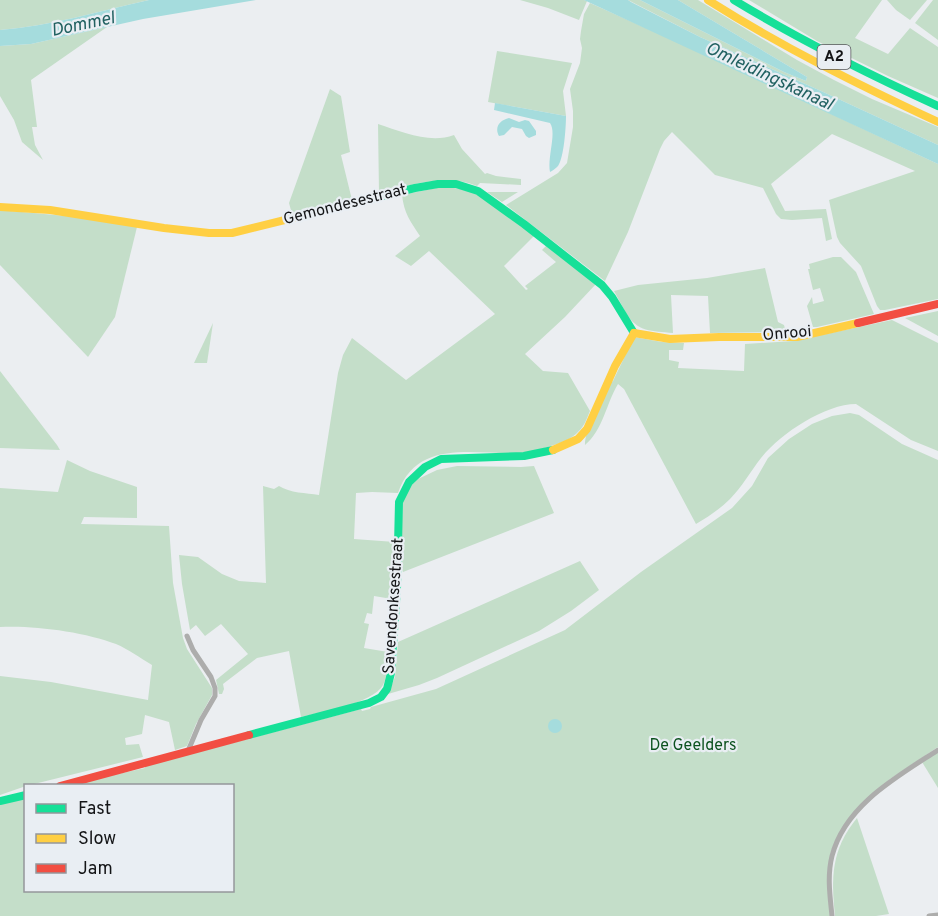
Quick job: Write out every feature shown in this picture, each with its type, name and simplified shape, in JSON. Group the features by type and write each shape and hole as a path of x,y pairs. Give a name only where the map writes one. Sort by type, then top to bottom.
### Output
{"main road":[{"name":"A2","path":"708,0 800,55 870,91 938,122"},
{"name":"A2","path":"734,0 834,57 938,106"},
{"name":"Gemondesestraat","path":"0,207 50,210 170,230 232,233 415,188 456,184 478,191 602,285 634,333"},
{"name":"Onrooi","path":"634,333 670,339 797,337 938,303"},
{"name":"Savendonksestraat","path":"67,784 369,703 381,697 387,689 391,674 397,590 399,502 407,483 417,472 440,459 525,456 571,443 587,429 607,384 634,333"},
{"path":"0,801 24,795"}],"street":[{"path":"187,636 215,688 215,696 201,720 188,751"},
{"path":"832,916 828,880 832,854 844,829 853,815 890,781 938,750"},
{"path":"929,916 938,915"}],"green space":[{"path":"0,0 149,0 56,22 0,30"},
{"path":"520,0 584,0 587,1 579,20"},
{"path":"628,0 640,0 806,81 807,77 678,0 698,0 834,80 938,127 938,145 700,37"},
{"path":"749,0 882,0 855,38 888,54 910,28 938,47 938,98 817,41"},
{"path":"887,0 927,0 910,20"},
{"path":"933,0 938,0 938,40 915,23"},
{"path":"590,3 938,164 938,299 885,310 880,310 877,306 861,266 837,237 829,200 915,171 832,134 771,184 785,211 826,209 832,239 826,241 822,218 781,219 776,214 763,188 715,175 672,132 660,149 628,232 605,281 506,205 558,173 567,163 573,127 570,89 580,63 581,31 584,14"},
{"path":"107,27 31,80 37,127 32,127 35,145 43,160 22,142 14,120 0,96 0,46 31,44"},
{"path":"497,51 572,63 563,91 566,116 488,102"},
{"path":"330,89 341,96 350,152 341,155 352,200 292,214 289,203"},
{"path":"378,124 426,138 454,135 462,149 485,174 521,179 521,185 480,183 477,186 453,180 441,180 379,193"},
{"path":"441,187 466,189 481,196 534,236 504,266 526,290 528,289 525,286 556,262 542,250 546,246 596,284 525,354 543,371 568,373 590,411 587,419 576,434 555,445 523,453 449,453 419,464 407,476 398,493 356,493 354,539 395,542 392,599 374,596 372,614 367,613 364,623 369,624 364,648 388,652 386,677 377,692 345,706 301,717 289,651 257,658 223,684 222,694 219,694 216,680 248,654 221,624 205,636 196,625 190,630 179,555 198,557 222,574 239,581 266,583 263,486 274,489 279,486 293,491 319,495 338,373 343,355 352,338 406,380 495,314 429,251 411,266 395,256 420,236 406,212 402,195"},
{"path":"487,192 518,192 502,202"},
{"path":"0,210 77,217 137,227 115,317 88,357 0,265"},
{"path":"841,257 856,272 874,314 813,327 807,306 812,297 813,304 824,301 820,288 813,290 809,264"},
{"path":"765,268 778,322 784,325 786,332 710,333 708,296 671,295 673,333 658,332 635,324 614,291 638,285 707,278"},
{"path":"938,311 938,336 905,318"},
{"path":"892,320 938,343 938,451 911,440 856,404 844,405 817,415 791,430 761,458 730,499 714,513 696,524 624,389 618,384 596,432 585,445 594,414 634,337 684,343 683,350 669,350 669,360 679,362 678,368 744,371 745,344 793,341"},
{"path":"213,323 207,363 194,363"},
{"path":"0,371 57,445 60,450 0,448"},
{"name":"De Geelders","path":"850,413 859,415 902,444 938,460 938,747 890,779 846,823 831,851 827,878 830,916 0,916 0,804 24,797 24,892 234,892 234,784 73,784 145,768 145,766 361,709 362,711 370,709 436,689 565,630 641,572 732,508 752,486 768,458 789,439 812,424 832,416"},
{"path":"67,460 90,471 137,487 137,518 84,517 81,524 169,526 173,583 183,638 187,649 212,688 212,695 187,746 175,750 169,722 145,715 142,734 125,738 126,745 139,744 143,757 34,784 24,784 24,787 0,795 0,676 51,682 148,700 152,665 120,646 89,636 59,630 0,627 0,488 58,492"},
{"path":"457,466 534,466 554,513 403,572 400,564 403,498 418,479 437,470"},
{"path":"580,561 599,590 571,611 539,631 437,678 388,694 395,677 398,642"},
{"path":"938,752 938,788 922,762"},
{"path":"857,818 889,914 835,916 833,876 835,864 842,841"}],"water":[{"name":"Dommel","path":"149,0 256,0 143,19 31,44 0,46 0,30 56,22"},
{"name":"Omleidingskanaal","path":"584,0 628,0 700,37 938,145 938,164"},
{"path":"640,0 678,0 807,77 806,81 784,72"},
{"path":"495,103 566,116 563,150 558,166 550,172 553,133 550,123 494,110"},
{"path":"509,118 519,122 529,121 536,135 529,138 522,129 512,127 504,135 499,136 497,130 499,124"},
{"path":"555,719 560,721 562,726 560,731 555,733 550,731 548,726 550,721"}],"traffic: fast":[{"path":"734,0 834,56 938,106"},
{"path":"309,214 438,184 456,184 478,191 602,285 634,333"},
{"path":"249,735 369,703 381,697 387,689 391,673 397,589 399,502 409,482 425,467 441,459 524,456 553,450"},
{"path":"0,801 24,795"}],"traffic: slow":[{"path":"708,0 821,65 938,122"},
{"path":"0,207 50,210 209,233 232,233 309,214"},
{"path":"634,333 670,339 797,337 858,323"},
{"path":"553,450 578,439 587,429 615,366 634,333"}],"traffic: jam":[{"path":"858,323 938,304"},
{"path":"67,784 249,735"}]}
